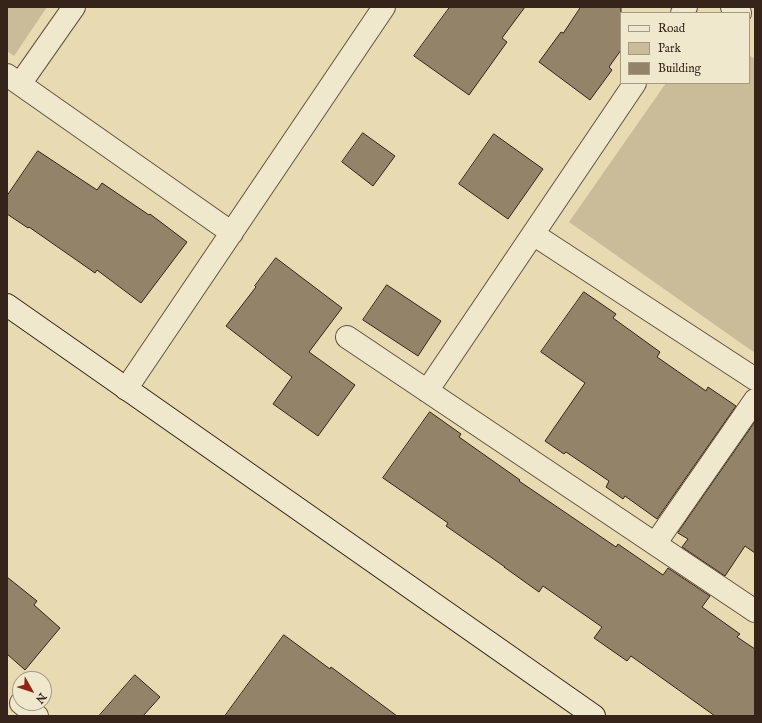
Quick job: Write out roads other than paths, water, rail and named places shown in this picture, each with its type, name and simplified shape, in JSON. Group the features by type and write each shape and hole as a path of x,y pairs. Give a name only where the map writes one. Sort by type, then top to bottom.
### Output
{"street":[{"path":"74,7 14,79 232,233"},
{"path":"126,389 384,7"},
{"path":"427,391 634,84"},
{"path":"533,234 755,379"},
{"path":"7,305 594,716"},
{"path":"347,337 755,611"},
{"path":"655,544 755,400"}]}
